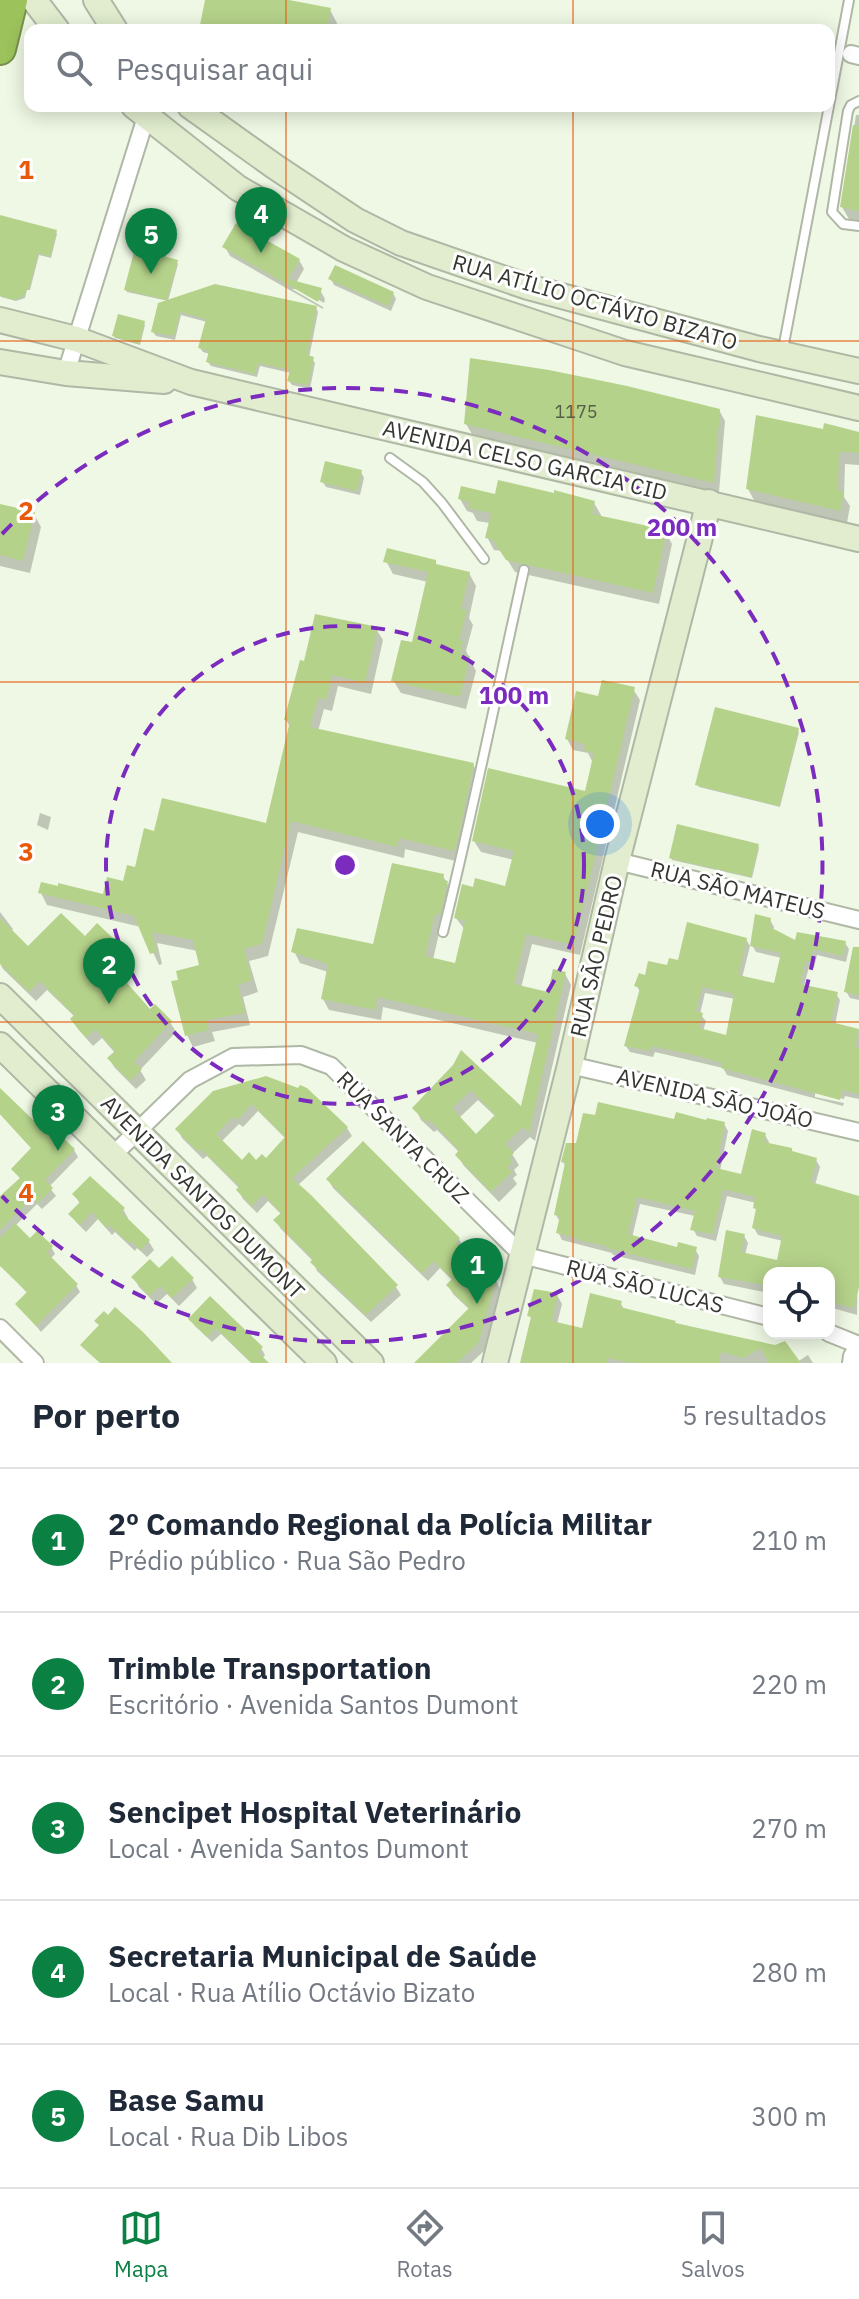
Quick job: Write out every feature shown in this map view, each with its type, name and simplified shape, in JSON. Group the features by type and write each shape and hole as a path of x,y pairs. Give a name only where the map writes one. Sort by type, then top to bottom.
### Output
{"highway":[{"path":"0,49 12,0"}],"street":[{"path":"34,0 52,24"},
{"path":"96,0 111,24"},
{"path":"66,373 140,112"},
{"path":"141,112 238,188 344,249 427,287 625,353 859,408"},
{"name":"RUA ATÍLIO OCTÁVIO BIZATO","path":"198,112 355,220 401,243 528,287 854,370"},
{"path":"0,360 15,338 5,322"},
{"name":"AVENIDA CELSO GARCIA CID","path":"5,322 76,339 191,382 859,539"},
{"name":"AVENIDA CELSO GARCIA CID","path":"0,360 66,373 191,382"},
{"name":"RUA SÃO PEDRO","path":"495,1363 570,1065 617,861 709,502"},
{"name":"RUA SÃO MATEUS","path":"617,861 859,920"},
{"name":"AVENIDA SANTOS DUMONT","path":"0,996 371,1363"},
{"name":"AVENIDA SANTOS DUMONT","path":"0,1045 324,1363"},
{"name":"RUA SANTA CRUZ","path":"112,1156 190,1080 233,1057 301,1055 331,1066 522,1255"},
{"name":"AVENIDA SÃO JOÃO","path":"570,1065 859,1132"},
{"name":"RUA SÃO LUCAS","path":"522,1255 763,1315"},
{"path":"0,1328 35,1363"},
{"path":"835,1335 859,1345 851,1363"}],"lane":[{"path":"835,74 849,0"},
{"path":"859,101 851,105 848,111 832,212 843,224 859,226"},
{"path":"782,354 828,112"},
{"path":"390,458 423,482 484,559"},
{"path":"443,932 524,570"}],"building":[{"path":"205,0 289,0 331,8 328,24 200,24"},
{"path":"853,125 859,126 859,211 840,207"},
{"path":"0,215 57,230 50,257 38,253 29,289 24,296 14,300 0,296"},
{"path":"236,223 300,259 288,279 322,288 318,302 222,247"},
{"path":"135,248 178,260 167,300 124,290"},
{"path":"335,265 394,292 388,306 328,279"},
{"path":"215,284 317,306 307,355 314,357 308,385 287,381 290,370 258,363 255,374 206,362 209,351 198,348 206,319 180,312 174,336 151,332 158,303"},
{"path":"118,314 145,321 139,344 112,336"},
{"path":"470,358 549,370 720,409 714,483 464,424"},
{"path":"756,415 823,429 824,423 859,432 859,453 839,452 838,490 844,492 840,511 746,489"},
{"path":"325,461 362,470 357,491 320,482"},
{"path":"498,480 595,501 592,514 667,530 653,593 506,560 492,539 485,538 491,513 468,508 470,502 458,499 461,486 495,494"},
{"path":"0,504 35,512 23,561 0,555"},
{"path":"387,548 470,572 461,609 467,610 459,640 463,641 460,654 470,656 460,697 391,681 401,640 412,642 428,572 383,562"},
{"path":"315,614 378,627 365,683 332,675 326,700 318,698 310,727 474,763 454,851 399,838 397,847 291,821 262,944 244,949 252,980 238,985 245,1013 207,1020 209,1030 185,1036 171,981 178,980 176,971 199,965 193,940 152,932 157,952 150,954 134,916 38,893 41,882 103,894 107,877 123,881 127,865 135,867 144,828 154,831 162,798 266,823 290,721 284,720 300,660 304,661"},
{"path":"602,680 635,687 574,945 526,934 514,984 548,992 553,969 566,972 529,1133 523,1127 505,1144 514,1153 509,1158 513,1162 507,1167 512,1172 491,1192 455,1155 459,1150 430,1120 427,1123 412,1108 453,1065 461,1050 521,1106 538,1034 377,997 376,1010 321,999 328,964 291,952 297,928 373,944 392,863 444,874 443,880 448,881 440,915 435,914 425,956 455,963 465,921 454,918 462,884 473,887 475,878 505,886 514,851 472,841 488,768 585,791 594,753 584,750 585,744 565,739 576,691 598,696","holes":["471,1090 495,1115 476,1134 452,1108"]},
{"path":"715,707 799,728 779,806 695,785"},
{"path":"677,824 759,844 751,877 669,858"},
{"path":"61,913 85,936 97,923 117,942 88,971 106,988 120,975 150,1009 155,1004 172,1021 134,1062 142,1069 130,1081 107,1058 115,1051 95,1029 86,1038 70,1019 74,1015 40,981 29,992 0,964 0,918 28,946"},
{"path":"755,914 771,918 770,927 795,940 797,932 846,941 843,956 813,949 800,984 838,992 831,1022 859,1029 855,1047 859,1048 859,1094 842,1090 840,1100 721,1068 722,1063 690,1054 651,1046 650,1051 624,1046 640,988 634,986 639,973 645,975 648,961 667,965 669,958 678,960 687,922 747,938 738,975 774,983 781,953 750,946","holes":["702,987 734,994 726,1035 699,1028 703,1013 696,1011"]},
{"path":"853,947 859,947 859,995 844,992"},
{"path":"266,1076 298,1088 300,1085 348,1127 292,1178 398,1285 366,1315 310,1262 313,1259 273,1220 281,1213 263,1194 252,1206 236,1190 239,1186 175,1129 213,1091","holes":["252,1104 285,1137 266,1158 262,1154 256,1160 249,1152 242,1160 216,1134 233,1117 237,1120"]},
{"path":"0,1088 53,1139 58,1133 75,1149 45,1180 53,1188 38,1203 32,1198 0,1230 0,1196 20,1178 11,1169 31,1148 0,1114"},
{"path":"598,1102 674,1119 676,1112 725,1122 716,1168 741,1174 752,1129 766,1133 764,1142 817,1158 811,1182 859,1196 859,1287 854,1308 835,1303 835,1267 763,1267 763,1285 718,1277 726,1230 745,1234 741,1252 777,1260 782,1236 752,1228 755,1197 723,1189 713,1234 690,1230 695,1211 637,1197 628,1234 677,1247 678,1242 697,1247 692,1269 556,1233 560,1216 554,1215 566,1143 576,1143 583,1113 595,1115"},
{"path":"363,1141 460,1238 456,1242 473,1259 478,1254 492,1266 496,1279 479,1342 457,1363 414,1363 469,1308 446,1285 452,1279 434,1261 422,1273 326,1179"},
{"path":"90,1176 125,1208 121,1212 150,1240 141,1250 109,1225 106,1228 92,1212 80,1225 68,1214 80,1202 72,1194"},
{"path":"15,1223 30,1238 37,1231 53,1246 47,1253 78,1284 36,1326 15,1304 27,1292 0,1266 0,1238"},
{"path":"172,1256 194,1278 172,1298 160,1286 150,1296 131,1277 150,1259 159,1268"},
{"path":"534,1289 558,1293 552,1321 582,1328 590,1293 622,1301 620,1307 675,1323 775,1345 785,1341 801,1363 769,1363 760,1348 744,1358 721,1352 719,1363 631,1363 608,1358 607,1363 520,1363"},
{"path":"210,1296 263,1347 258,1352 269,1363 252,1363 216,1328 207,1337 188,1319"},
{"path":"115,1307 172,1363 100,1363 80,1345 99,1325 94,1321 104,1311 108,1315"}],"place":[{"name":"Secretaria Municipal de Saúde","path":"261,253"},
{"name":"Base Samu","path":"151,274"},
{"name":"Trimble Transportation","path":"109,1004"},
{"name":"Sencipet Hospital Veterinário","path":"58,1151"},
{"name":"2º Comando Regional da Polícia Militar","path":"477,1304"}]}
